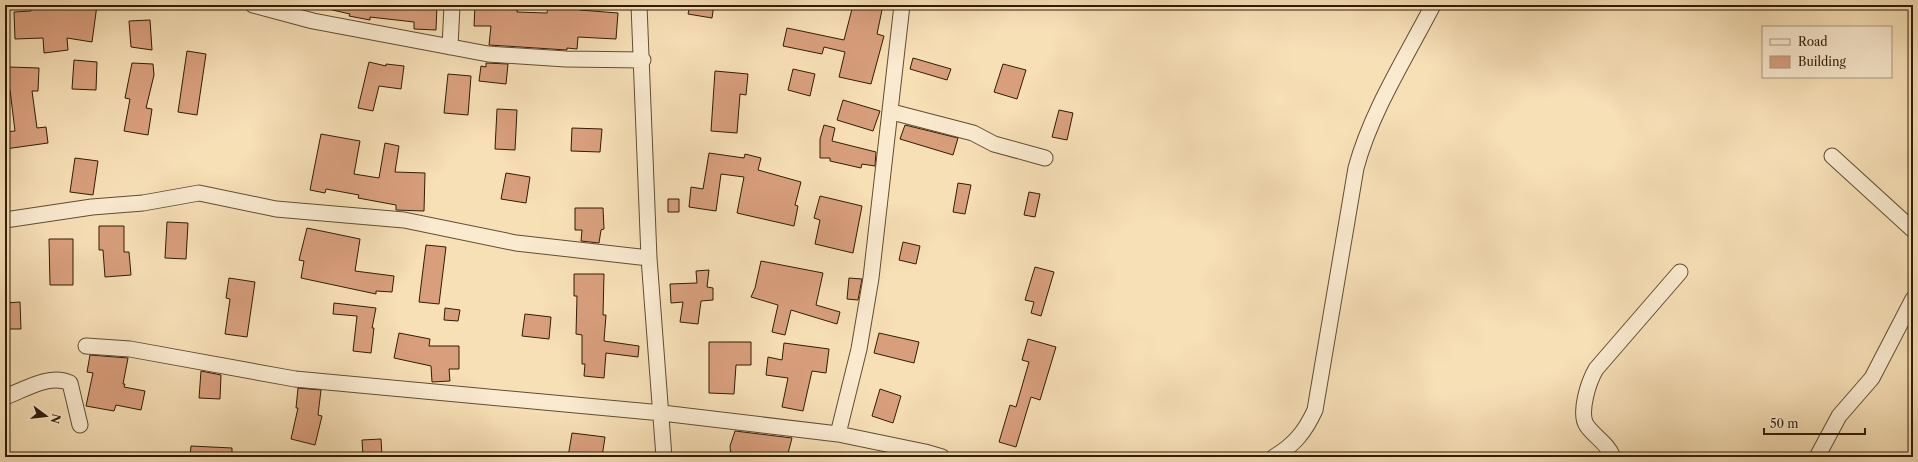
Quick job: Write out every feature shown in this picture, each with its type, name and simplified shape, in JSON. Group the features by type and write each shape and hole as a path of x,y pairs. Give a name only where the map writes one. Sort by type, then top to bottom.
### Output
{"street":[{"path":"252,5 313,21 488,54 643,60"},
{"path":"450,47 452,5"},
{"path":"639,5 643,60 649,258 662,413 664,457"},
{"path":"838,434 859,349 871,278 892,112 902,5"},
{"path":"1274,457 1287,449 1308,428 1315,410 1356,168 1373,120 1433,5"},
{"path":"892,112 973,133 994,144 1045,158"},
{"path":"1832,156 1913,230"},
{"path":"5,220 92,208 143,203 199,193 276,209 404,220 516,243 649,258"},
{"path":"1613,457 1609,449 1587,426 1584,420 1586,394 1590,379 1596,369 1680,272"},
{"path":"1817,457 1839,416 1872,378 1913,300"},
{"path":"86,346 130,348 295,378 662,413 838,434 942,457"},
{"path":"5,397 51,379 62,379 70,383 80,425"}],"building":[{"path":"31,5 97,5 92,42 67,38 68,50 44,53 43,38 15,39 14,12 31,11"},
{"path":"329,5 437,5 436,30 414,29 414,22 370,17 370,20 349,16 350,14 328,9"},
{"path":"475,5 518,5 517,12 547,13 548,5 551,5 581,7 580,10 618,13 616,39 578,37 577,49 567,48 567,50 489,45 491,26 474,26"},
{"path":"690,5 714,5 712,18 688,14"},
{"path":"853,5 883,5 877,34 884,36 871,84 839,77 845,52 824,47 822,54 783,46 787,28 844,40"},
{"path":"150,20 152,50 131,47 129,21"},
{"path":"187,51 206,54 197,115 178,112"},
{"path":"913,58 951,69 947,80 910,69"},
{"path":"74,60 97,62 96,90 72,89"},
{"path":"369,62 386,66 386,64 404,66 401,89 379,86 373,111 358,108"},
{"path":"132,63 153,64 154,75 146,108 152,109 148,135 124,131 130,99 125,98"},
{"path":"486,63 508,64 506,84 479,81 481,66 486,67"},
{"path":"1003,64 1026,70 1017,99 994,92"},
{"path":"9,67 39,68 38,91 32,91 37,128 46,127 48,143 5,149 5,132 15,131 10,90 7,90"},
{"path":"793,69 815,74 810,96 788,90"},
{"path":"715,71 748,74 746,95 740,94 737,133 711,131"},
{"path":"448,74 471,76 468,115 444,113"},
{"path":"843,100 880,111 873,131 837,120"},
{"path":"497,109 517,110 515,150 495,149"},
{"path":"1059,110 1073,113 1067,140 1052,137"},
{"path":"824,125 835,128 832,141 876,152 875,166 862,164 861,168 830,161 830,158 820,158 820,139"},
{"path":"905,125 958,138 953,155 900,139"},
{"path":"572,128 602,129 600,152 571,151"},
{"path":"321,134 360,141 354,174 379,178 385,143 399,146 395,172 425,173 424,211 396,210 396,205 358,198 359,195 326,189 325,193 310,190"},
{"path":"709,153 744,158 745,154 761,158 758,170 801,182 795,205 798,206 794,226 737,213 744,177 721,174 716,211 689,207 691,187 703,189"},
{"path":"75,158 98,161 93,195 70,192"},
{"path":"506,173 530,177 526,203 501,199"},
{"path":"958,183 971,185 965,214 953,212"},
{"path":"1029,192 1040,194 1035,217 1024,215"},
{"path":"820,196 862,206 853,253 815,244 820,220 814,218"},
{"path":"668,199 679,199 679,212 668,212"},
{"path":"575,208 603,208 604,229 601,230 599,243 581,241 582,230 575,230"},
{"path":"167,222 188,223 186,259 165,258"},
{"path":"99,226 124,226 124,252 129,252 131,275 105,277 103,250 99,250"},
{"path":"307,228 360,239 355,271 394,276 392,292 376,291 376,294 301,278 304,261 299,260"},
{"path":"49,239 73,239 73,285 50,285"},
{"path":"903,242 920,246 916,264 899,260"},
{"path":"426,245 446,247 439,304 419,302"},
{"path":"761,261 823,273 816,305 840,312 837,324 791,310 785,335 772,332 778,305 751,297 755,288"},
{"path":"1035,267 1054,272 1041,316 1031,313 1034,302 1025,300"},
{"path":"709,270 707,287 713,288 713,300 701,301 698,324 680,322 683,302 671,303 670,284 697,283 696,271"},
{"path":"574,274 604,274 603,315 606,315 604,341 639,346 638,357 606,353 604,378 584,376 585,364 582,364 582,335 576,334 577,296 574,296"},
{"path":"229,278 255,282 247,337 225,334 230,299 226,298"},
{"path":"849,278 862,279 858,300 847,299"},
{"path":"20,302 21,329 5,329 5,303"},
{"path":"334,303 376,308 372,328 374,328 371,353 353,351 357,316 333,314"},
{"path":"445,308 460,310 458,321 444,320"},
{"path":"525,314 551,317 549,339 522,336"},
{"path":"399,333 430,339 429,346 459,346 459,369 449,369 450,381 432,382 431,366 394,358"},
{"path":"879,333 919,342 914,363 874,353"},
{"path":"1028,339 1056,347 1040,400 1031,397 1016,447 999,442 1010,405 1016,407 1029,362 1022,360"},
{"path":"709,342 751,342 751,365 736,365 734,394 709,393"},
{"path":"784,343 829,349 826,373 812,371 803,411 782,407 788,378 766,375 768,357 782,360"},
{"path":"90,355 128,358 123,384 125,384 124,387 145,391 141,410 116,405 114,411 86,406 93,373 87,372"},
{"path":"201,371 221,375 220,399 199,398"},
{"path":"298,388 321,390 318,415 322,416 315,445 291,439 298,408 296,408"},
{"path":"880,389 901,396 893,423 872,416"},
{"path":"735,431 792,438 787,457 731,457 730,446"},
{"path":"572,433 605,437 602,457 568,457"},
{"path":"381,439 382,457 363,457 362,440"},
{"path":"191,446 232,448 232,457 190,457"}]}
